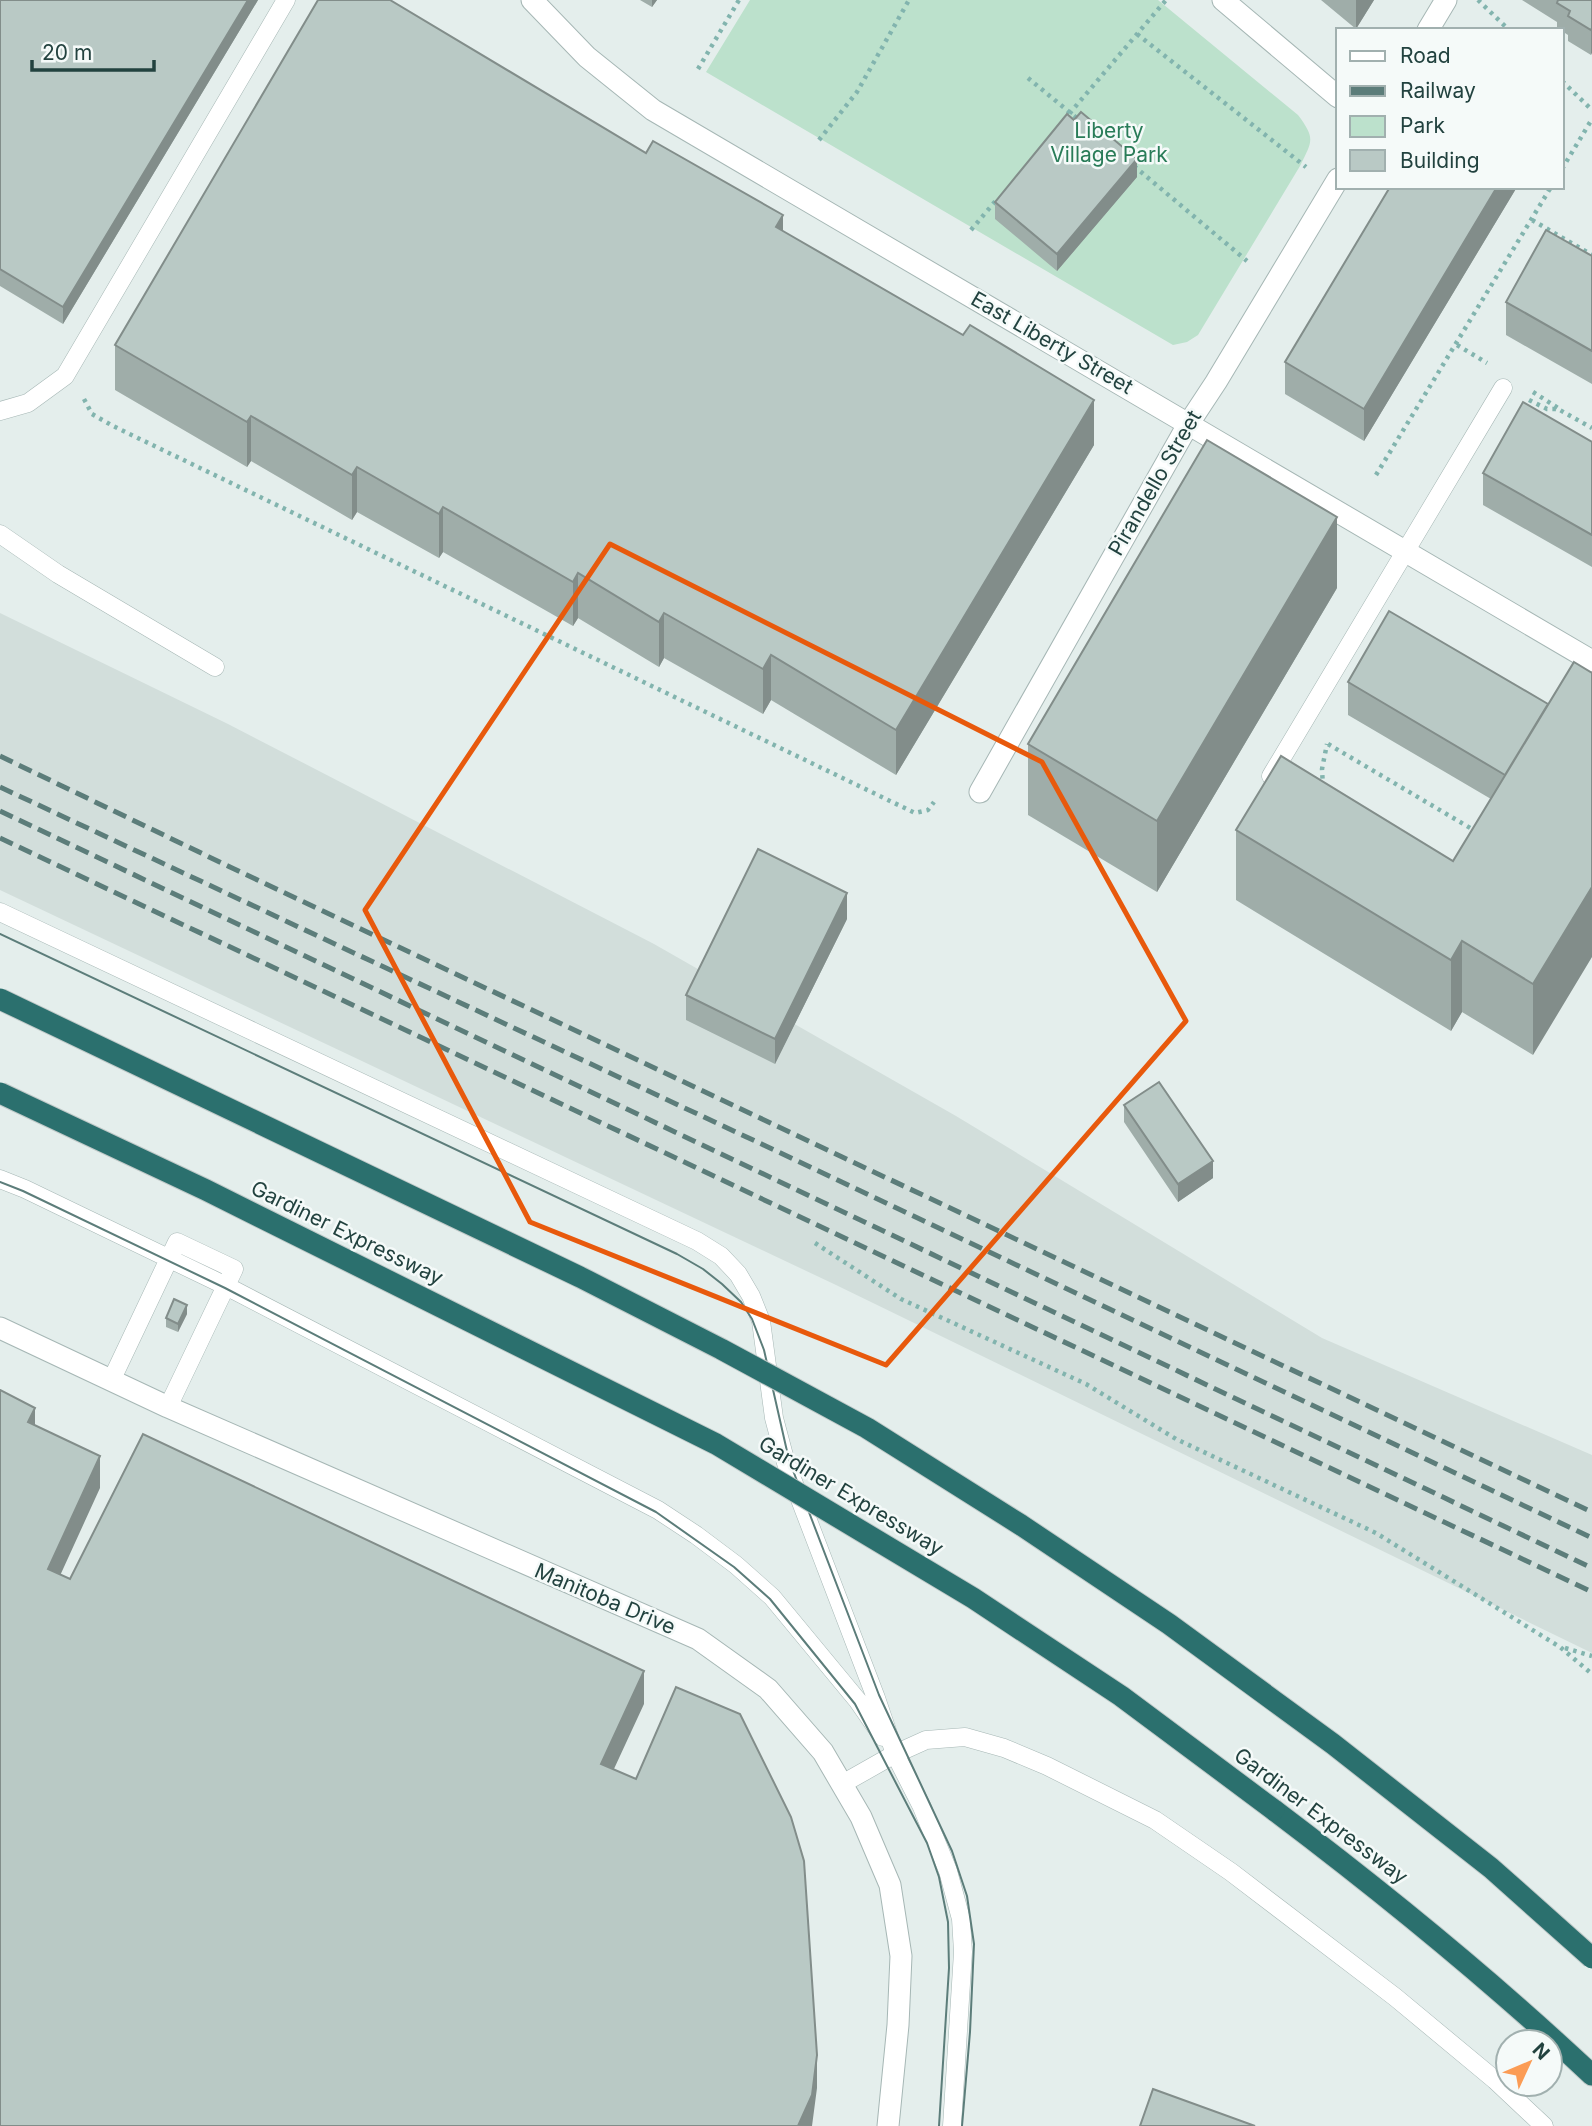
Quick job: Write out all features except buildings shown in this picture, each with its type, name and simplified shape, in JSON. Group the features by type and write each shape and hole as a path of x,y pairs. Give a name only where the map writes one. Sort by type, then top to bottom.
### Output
{"highway":[{"path":"0,999 580,1277 867,1428 1169,1623 1333,1744 1491,1868 1592,1958"},
{"name":"Gardiner Expressway","path":"0,1093 206,1190 716,1444 973,1598 1121,1696 1356,1872 1503,1993 1592,2075"}],"street":[{"name":"East Liberty Street","path":"531,0 587,57 653,110 1592,661"},
{"path":"1223,0 1336,95"},
{"path":"1429,28 1446,0"},
{"name":"Pirandello Street","path":"980,792 1189,423 1336,182"},
{"name":"Manitoba Drive","path":"0,1328 169,1407 698,1639 768,1689 823,1752 861,1817 890,1885 901,1956 898,2025 888,2126"}],"lane":[{"path":"0,411 28,403 65,376 286,0"},
{"path":"1260,793 1503,388"},
{"path":"0,534 58,574 215,667"},
{"path":"0,912 685,1235 721,1256 738,1275 761,1321 774,1418 786,1463 895,1754"},
{"path":"0,1179 169,1258"},
{"path":"111,1381 177,1242 234,1269 169,1407"},
{"path":"226,1286 658,1510 736,1565 772,1597 858,1701 895,1754 922,1807 948,1871 961,1919 963,1965 952,2126"},
{"path":"842,1784 926,1740 965,1737 1004,1748 1047,1766 1155,1820 1231,1872 1395,1997 1495,2080 1544,2126"}],"path":[{"path":"698,69 739,0"},
{"path":"819,140 857,92 909,0"},
{"path":"1061,124 1166,0"},
{"path":"1478,0 1507,28"},
{"path":"1137,34 1306,167"},
{"path":"1028,78 1080,121"},
{"path":"1564,84 1592,110"},
{"path":"1564,166 1592,118"},
{"path":"1130,163 1247,261"},
{"path":"971,230 1007,188"},
{"path":"1376,475 1550,189"},
{"path":"1532,220 1592,255"},
{"path":"1457,345 1485,362"},
{"path":"1530,390 1592,428"},
{"path":"82,395 92,414 113,426 915,813 928,810 934,802"},
{"path":"1528,400 1547,409 1558,409"},
{"path":"1323,794 1322,769 1327,744 1334,733"},
{"path":"1327,744 1487,838"},
{"path":"816,1243 901,1299 1086,1384 1176,1439 1376,1533 1560,1647 1592,1674"},
{"path":"1560,1647 1592,1656"}],"highlighted area":[{"path":"610,544 1042,762 1186,1021 886,1365 530,1222 365,910"}],"shaded area":[{"path":"0,613 228,724 654,944 956,1116 1322,1338 1592,1455 1592,1653 836,1285 0,890"}],"green space":[{"name":"Liberty Village Park","path":"750,0 1158,0 1298,115 1310,135 1309,145 1300,166 1198,335 1187,342 1173,345 706,72"}],"tram line":[{"path":"0,934 677,1254 703,1269 741,1302 752,1319 764,1350 789,1460 879,1695 952,1851 967,1896 974,1944 962,2126"},
{"path":"0,1182 225,1288 656,1512 734,1567 770,1599 855,1704 927,1843 939,1877 948,1922 949,1968 939,2126"}],"railway":[{"path":"0,756 1592,1512"},
{"path":"0,787 1592,1538"},
{"path":"0,811 1592,1568"},
{"path":"0,838 1592,1592"}]}
